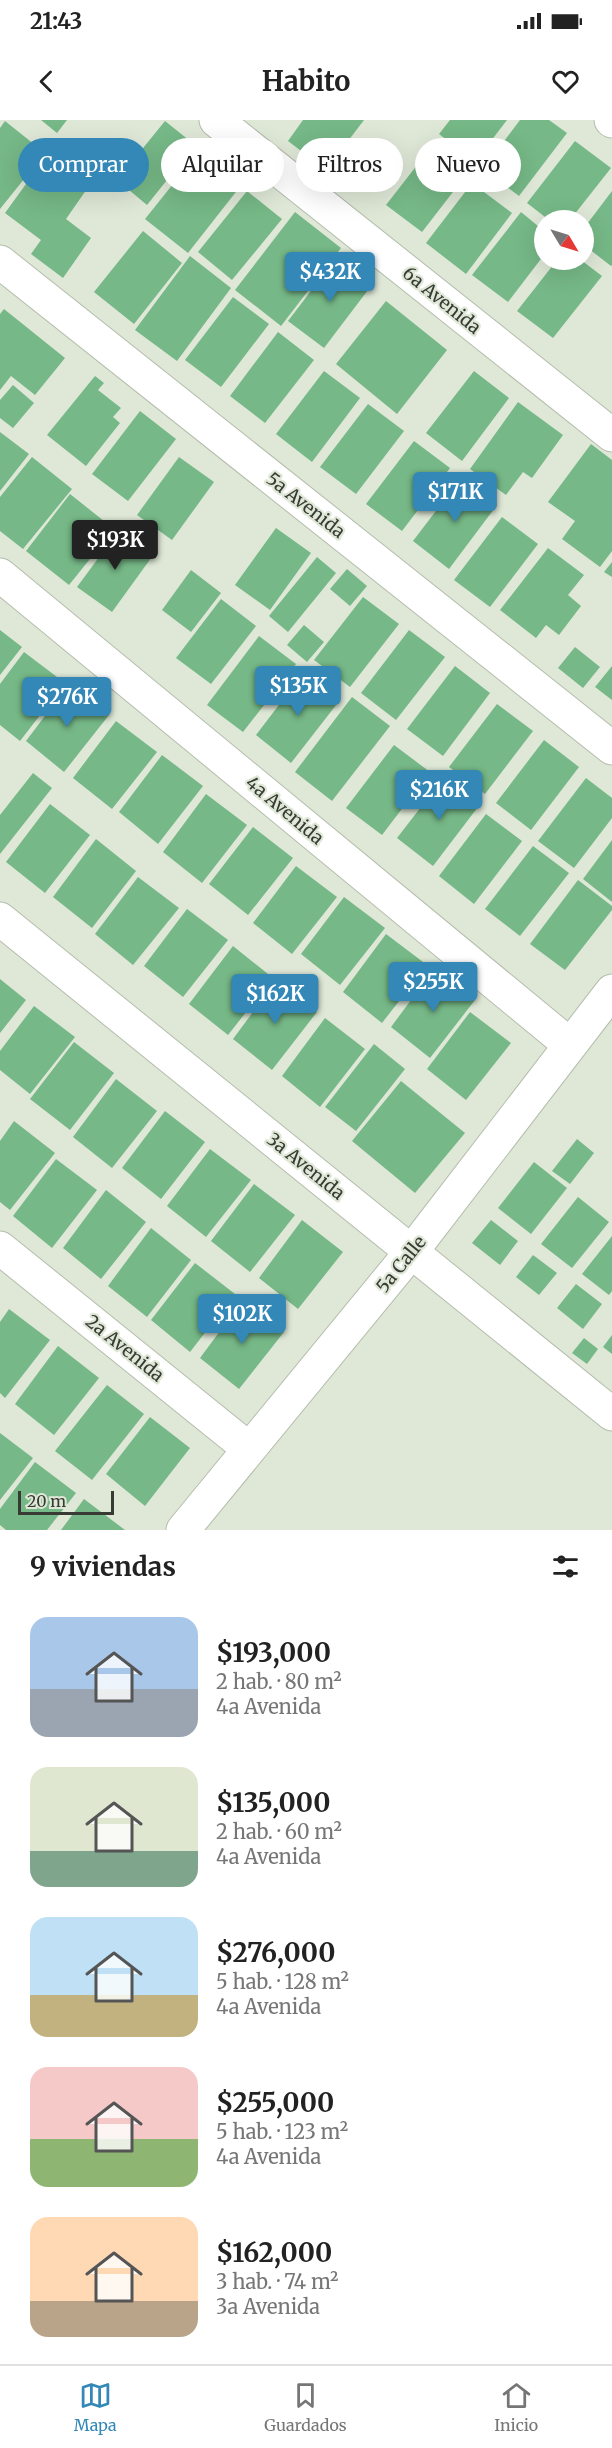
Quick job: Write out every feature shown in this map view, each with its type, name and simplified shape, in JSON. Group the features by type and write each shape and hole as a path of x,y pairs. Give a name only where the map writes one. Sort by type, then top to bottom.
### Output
{"street":[{"name":"6a Avenida","path":"216,120 612,435"},
{"name":"5a Avenida","path":"0,262 612,748"},
{"name":"4a Avenida","path":"0,575 570,1045"},
{"name":"3a Avenida","path":"0,918 612,1414"},
{"name":"5a Calle","path":"183,1530 412,1251 612,991"},
{"name":"2a Avenida","path":"0,1248 249,1449"}],"building":[{"path":"41,120 67,120 57,133"},
{"path":"303,120 364,120 350,138 296,138 296,147 288,141"},
{"path":"450,120 507,120 493,138 444,138 439,134"},
{"path":"520,120 549,120 567,133 519,196 514,192 521,192 521,138 506,138"},
{"path":"5,121 26,138 18,138 18,187 0,209 0,128"},
{"path":"165,121 186,138 161,138 161,188 147,205 131,192 149,192 149,141"},
{"path":"575,141 611,168 578,210 536,210 527,203"},
{"path":"415,168 415,192 453,192 422,232 386,205 396,192 403,192 403,183"},
{"path":"612,191 611,266 594,253 594,215"},
{"path":"20,192 85,192 66,219 91,238 63,278 31,254 41,240 5,213"},
{"path":"167,192 236,192 188,253 145,219"},
{"path":"246,192 282,219 232,280 198,252"},
{"path":"465,192 484,192 512,213 466,274 426,243"},
{"path":"295,212 341,248 281,326 235,290"},
{"path":"521,212 534,223 534,268 508,302 472,275"},
{"path":"143,231 182,263 134,324 94,292"},
{"path":"190,256 231,288 177,361 135,330"},
{"path":"336,258 371,286 324,348 288,321"},
{"path":"549,270 594,270 602,276 553,338 517,311"},
{"path":"233,297 269,324 221,387 185,360"},
{"path":"386,301 447,350 397,414 336,364"},
{"path":"4,309 65,358 35,395 11,376 0,390 0,314"},
{"path":"278,332 314,360 265,423 230,396"},
{"path":"324,371 360,398 312,462 276,434"},
{"path":"474,371 509,398 462,461 426,433"},
{"path":"95,376 104,383 98,390 121,408 113,417 120,423 86,466 47,435"},
{"path":"13,385 34,403 13,428 0,418 0,400"},
{"path":"518,402 563,435 532,478 523,472 506,495 470,469"},
{"path":"368,404 404,431 356,494 320,467"},
{"path":"140,411 176,439 128,501 92,474"},
{"path":"0,432 29,454 0,491"},
{"path":"414,441 450,468 402,531 366,504"},
{"path":"591,444 612,460 612,551 600,567 562,539 575,521 548,502"},
{"path":"32,457 72,489 23,549 0,531 0,497"},
{"path":"179,457 214,482 172,540 137,515"},
{"path":"461,478 497,505 449,569 413,541"},
{"path":"70,494 114,529 69,585 26,551"},
{"path":"502,517 538,544 490,607 454,580"},
{"path":"276,528 311,553 270,610 235,585"},
{"path":"119,530 154,554 112,612 77,587"},
{"path":"548,548 584,575 568,595 581,606 559,635 546,625 536,638 500,610"},
{"path":"317,557 336,573 288,632 269,616"},
{"path":"612,562 612,577 604,572"},
{"path":"347,569 367,586 350,606 330,589"},
{"path":"191,570 221,593 191,632 162,610"},
{"path":"363,597 399,624 350,687 314,660"},
{"path":"221,599 256,626 211,684 176,658"},
{"path":"304,625 324,642 307,662 287,645"},
{"path":"0,630 22,647 0,675"},
{"path":"409,630 445,657 396,720 361,693"},
{"path":"259,636 296,664 243,732 207,705"},
{"path":"575,647 600,667 583,688 558,668"},
{"path":"24,652 65,683 20,741 0,725 0,684"},
{"path":"455,666 490,693 443,756 407,729"},
{"path":"612,666 612,700 595,687"},
{"path":"304,672 340,700 291,763 256,735"},
{"path":"69,684 109,715 64,772 26,741"},
{"path":"352,697 390,726 332,801 295,772"},
{"path":"497,704 533,731 485,794 449,767"},
{"path":"116,721 157,752 112,809 73,778"},
{"path":"544,740 579,767 531,830 496,803"},
{"path":"394,745 430,772 382,835 346,808"},
{"path":"162,755 203,786 158,844 119,812"},
{"path":"33,773 52,788 0,854 0,815"},
{"path":"445,776 481,803 433,866 397,838"},
{"path":"586,778 612,798 612,818 574,868 538,841"},
{"path":"206,794 247,825 202,883 163,852"},
{"path":"50,804 90,835 45,893 6,862"},
{"path":"486,814 522,841 474,904 439,876"},
{"path":"253,827 293,858 248,915 209,884"},
{"path":"96,839 136,871 92,928 53,897"},
{"path":"612,840 612,902 583,879"},
{"path":"533,846 569,873 520,936 485,909"},
{"path":"296,866 337,897 292,954 253,923"},
{"path":"138,877 179,908 133,965 95,934"},
{"path":"578,880 612,906 612,910 565,970 530,944"},
{"path":"344,897 385,928 340,985 301,954"},
{"path":"187,909 228,940 183,997 144,966"},
{"path":"386,934 427,965 382,1023 343,992"},
{"path":"233,946 273,978 228,1035 189,1004"},
{"path":"434,969 475,1000 430,1058 391,1027"},
{"path":"0,979 26,1000 0,1033"},
{"path":"276,981 317,1012 272,1070 233,1039"},
{"path":"34,1006 75,1037 30,1094 0,1070 0,1051"},
{"path":"470,1012 511,1043 466,1100 427,1069"},
{"path":"325,1018 365,1049 320,1107 282,1076"},
{"path":"74,1042 114,1073 70,1130 30,1099"},
{"path":"374,1044 405,1069 356,1131 325,1107"},
{"path":"116,1079 157,1111 112,1168 73,1137"},
{"path":"401,1081 465,1133 415,1193 352,1141"},
{"path":"165,1111 205,1142 161,1199 122,1168"},
{"path":"14,1121 55,1153 10,1210 0,1202 0,1141"},
{"path":"577,1139 594,1153 570,1184 552,1171"},
{"path":"210,1149 251,1180 206,1237 167,1206"},
{"path":"56,1159 97,1190 52,1248 13,1216"},
{"path":"534,1162 567,1188 531,1234 498,1208"},
{"path":"254,1184 295,1215 250,1272 211,1241"},
{"path":"106,1190 146,1222 101,1279 63,1248"},
{"path":"578,1197 609,1222 572,1268 541,1244"},
{"path":"302,1220 343,1252 298,1309 259,1278"},
{"path":"491,1220 518,1241 500,1265 472,1243"},
{"path":"151,1228 191,1260 147,1317 108,1286"},
{"path":"612,1236 612,1291 609,1295 582,1274"},
{"path":"533,1255 557,1273 539,1295 516,1277"},
{"path":"195,1263 235,1294 190,1352 151,1320"},
{"path":"576,1284 602,1304 583,1329 557,1308"},
{"path":"243,1300 284,1332 239,1389 200,1358"},
{"path":"9,1309 50,1340 5,1398 0,1393 0,1322"},
{"path":"612,1335 612,1354 603,1347"},
{"path":"584,1338 598,1349 587,1364 572,1353"},
{"path":"58,1346 99,1378 54,1435 15,1404"},
{"path":"107,1385 144,1414 92,1480 55,1451"},
{"path":"150,1417 190,1448 145,1506 106,1474"},
{"path":"0,1433 33,1458 0,1500"},
{"path":"35,1462 76,1493 47,1530 6,1530 0,1525 0,1509"},
{"path":"84,1499 125,1530 61,1530"}]}
